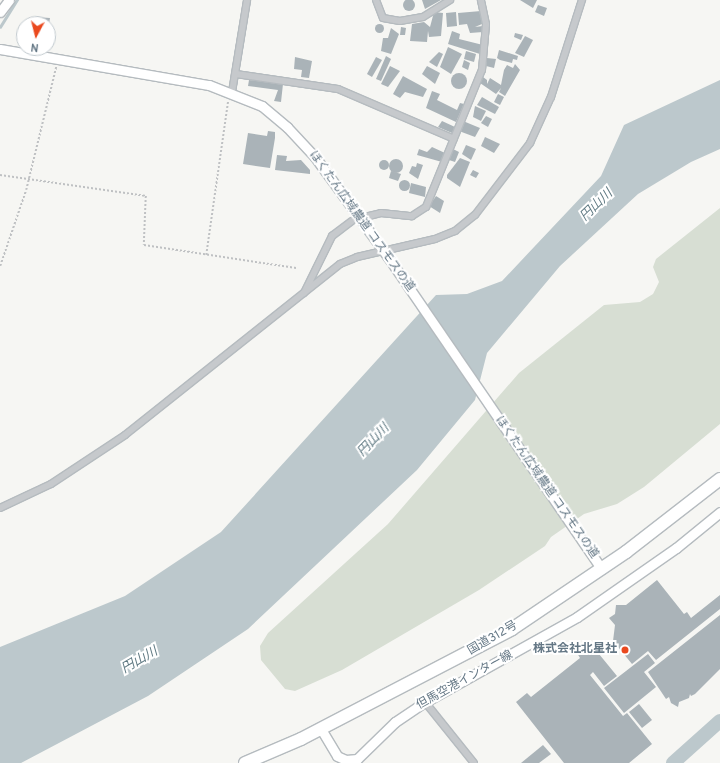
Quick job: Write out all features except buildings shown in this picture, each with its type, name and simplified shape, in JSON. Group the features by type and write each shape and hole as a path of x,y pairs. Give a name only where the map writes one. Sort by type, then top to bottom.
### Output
{"highway":[{"name":"国道312号","path":"244,763 321,729 512,629 602,569 671,519 720,479"}],"street":[{"path":"0,12 9,0"},
{"path":"232,92 247,0"},
{"path":"376,0 383,18 400,21 423,17 450,0"},
{"path":"369,216 392,213 412,216 422,212 482,70 486,24 481,0"},
{"path":"0,508 51,484 125,435 340,264 386,254 455,231 475,215 497,190 530,143 545,112 582,0"},
{"name":"ほくたん広域農道 コスモスの道","path":"0,48 178,78 232,92 262,106 310,152 386,254 602,569"},
{"path":"236,74 338,89 454,139"},
{"path":"303,293 332,236 352,221"},
{"name":"但馬空港インター線","path":"321,729 336,756 346,760 357,759 395,722 425,702 577,617 676,548 720,512"},
{"path":"425,702 474,763"}],"path":[{"path":"0,266 29,180 53,73 60,58"},
{"path":"206,255 225,106 232,92"},
{"path":"0,175 146,196 144,245 296,268"}],"shaded area":[{"path":"720,208 720,424 644,487 617,504 584,514 551,537 545,546 479,590 342,670 295,691 285,689 261,660 260,646 268,633 388,524 519,373 604,305 640,302 653,294 659,282 653,267 656,259"}],"water":[{"name":"円山川","path":"720,80 720,149 691,162 638,194 560,266 487,353 475,400 417,470 248,629 148,696 21,763 0,763 0,647 125,596 221,532 436,295 467,294 502,281 601,176 624,125"}],"waterway":[{"path":"0,27 17,0"},
{"path":"673,763 720,721"}],"place":[{"name":"株式会社北星社","path":"625,650"}]}
